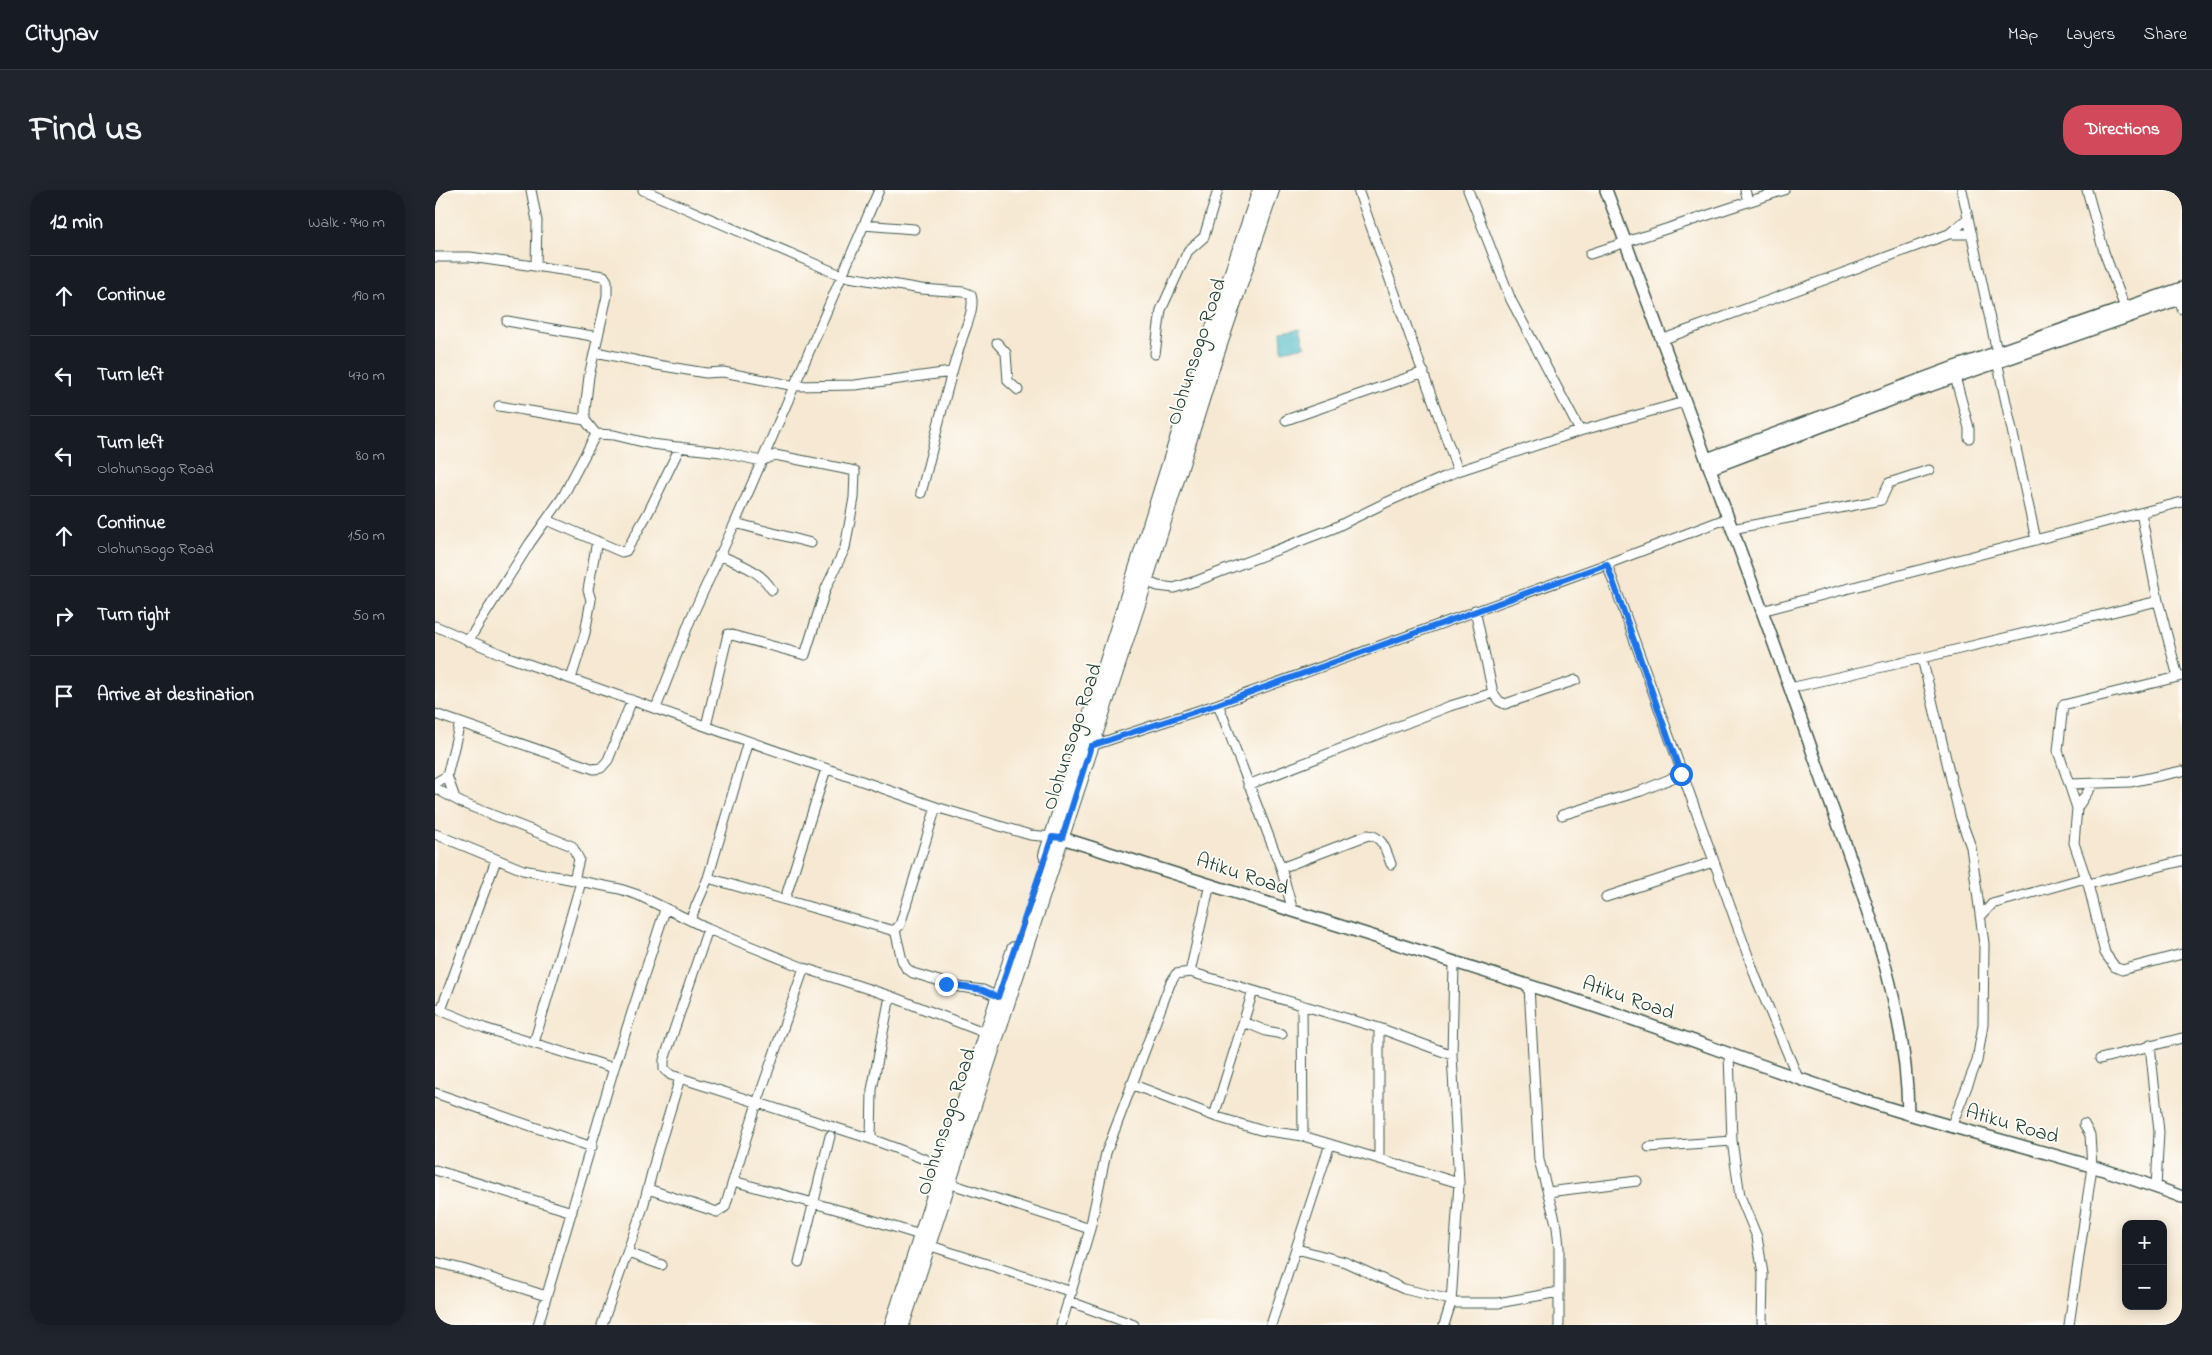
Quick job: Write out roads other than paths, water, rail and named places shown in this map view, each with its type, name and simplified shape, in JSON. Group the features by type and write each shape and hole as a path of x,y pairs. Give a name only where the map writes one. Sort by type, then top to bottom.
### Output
{"main road":[{"name":"Olohunsogo Road","path":"903,1325 943,1166 998,997 1091,746 1145,581 1241,262 1260,190"},
{"name":"Olohunsogo Road","path":"892,1325 948,1183 1057,837 1200,366 1272,190"}],"street":[{"path":"531,190 537,221 536,266"},
{"path":"643,190 843,276 921,289 964,292 971,295 973,301 969,320 951,372 921,493"},
{"path":"656,708 691,618 735,523 879,190"},
{"path":"1155,354 1161,310 1188,252 1203,236 1218,190"},
{"path":"1358,190 1458,472"},
{"path":"1468,190 1511,300 1580,431"},
{"path":"1606,190 1733,529 1863,894 1890,983 1903,1037 1908,1086 1908,1114"},
{"path":"1745,190 1748,201"},
{"path":"1589,254 1784,190"},
{"path":"1961,190 2037,540"},
{"path":"2087,190 2105,252 2126,312"},
{"path":"1661,340 1949,234 1967,219"},
{"path":"863,225 914,229"},
{"path":"1949,234 1972,234"},
{"path":"435,257 470,257 604,276 607,281 607,296 596,352 589,376 585,420"},
{"path":"1709,464 1997,357 2126,312 2181,298"},
{"path":"507,321 599,338"},
{"path":"997,343 1006,353 1008,381 1018,390"},
{"path":"596,352 657,365 707,373 723,372 795,386 855,385 951,372"},
{"path":"1709,464 1955,377 1997,357"},
{"path":"1286,420 1424,372"},
{"path":"1955,377 1969,428 1969,438"},
{"path":"1145,581 1158,586 1174,588 1199,580 1334,528 1385,503 1458,472 1580,431 1684,402"},
{"path":"499,406 585,420 596,434 614,435 651,444 721,452 761,461 775,456 855,471 854,498 845,548 826,588 805,655 728,634 706,726"},
{"path":"468,641 525,550 563,498 596,434"},
{"path":"547,520 622,552 628,548 680,447"},
{"path":"1733,529 1881,500 1889,483 1929,470"},
{"path":"1761,611 2182,502"},
{"path":"2141,512 2158,601 2180,677 2063,705 2058,751 2077,808 2074,843 2105,953 2115,967 2122,970 2182,954"},
{"path":"1091,746 1218,704 1607,564 1728,518"},
{"path":"735,523 811,543"},
{"path":"571,679 585,633 591,600 587,590 597,541"},
{"path":"719,555 752,569 762,576 772,590"},
{"path":"1607,564 1756,978 1798,1078"},
{"path":"1790,688 2158,601"},
{"path":"1475,610 1493,693 1499,701 1505,704 1576,680"},
{"path":"435,626 468,641 571,679 936,807 1030,836 1057,837"},
{"path":"1922,658 1959,817 1971,847 1984,944 1983,1025 1977,1061 1951,1127"},
{"path":"1248,785 1450,706 1493,693"},
{"path":"435,714 593,769 601,768 607,760 631,700"},
{"path":"1218,704 1281,868 1293,911"},
{"path":"455,798 447,776 460,722"},
{"path":"690,920 708,878 747,741"},
{"path":"785,899 826,769"},
{"path":"2069,784 2130,782 2182,771"},
{"path":"1562,815 1641,791 1681,774"},
{"path":"435,782 447,776"},
{"path":"2077,808 2093,784"},
{"path":"435,788 572,846 579,860 577,881 534,1044"},
{"path":"895,930 899,925 936,807"},
{"path":"435,834 523,870 620,889 638,895 665,910 707,929 804,968 890,996 986,1033"},
{"path":"1281,868 1368,835 1375,836 1381,841 1391,864"},
{"name":"Atiku Road","path":"1057,837 1569,999 1908,1114 2092,1167 2182,1197"},
{"path":"497,860 438,1009 484,1028 614,1068"},
{"path":"1981,916 1992,904 2182,860"},
{"path":"1606,897 1713,862"},
{"path":"708,878 895,930"},
{"path":"1190,972 1210,884"},
{"path":"1977,894 1992,904"},
{"path":"538,1325 614,1068 665,910"},
{"path":"707,929 664,1060 664,1069 671,1075 871,1139 943,1166"},
{"path":"895,930 902,960 906,968 913,973 959,987 983,990 998,997"},
{"path":"1444,1325 1451,1302 1459,1183 1452,1055 1454,964"},
{"path":"648,1189 717,1212 725,1207 757,1103 804,968"},
{"path":"1061,1325 1090,1229 1106,1153 1170,984 1176,974 1190,972 1379,1028 1452,1055"},
{"path":"1529,987 1539,1160 1557,1227 1559,1247 1559,1325"},
{"path":"1214,1116 1253,991"},
{"path":"871,1139 872,1090 890,996"},
{"path":"1302,1005 1303,1136"},
{"path":"1244,1022 1282,1034"},
{"path":"1379,1028 1379,1159"},
{"path":"2100,1059 2182,1038"},
{"path":"2150,1045 2159,1132 2156,1187"},
{"path":"1729,1054 1732,1141 1740,1196 1757,1237 1763,1274 1762,1325"},
{"path":"602,1325 628,1253 680,1078"},
{"path":"1131,1084 1214,1116 1260,1130 1303,1136 1459,1183"},
{"path":"435,1093 591,1146"},
{"path":"2069,1325 2092,1167 2090,1135 2084,1124"},
{"path":"799,1262 830,1136"},
{"path":"1649,1147 1732,1141"},
{"path":"1271,1325 1330,1144"},
{"path":"435,1170 572,1212"},
{"path":"733,1181 846,1212 1072,1292"},
{"path":"1547,1192 1637,1182"},
{"path":"948,1183 1090,1229"},
{"path":"1297,1249 1345,1262 1404,1290 1451,1302 1498,1303 1559,1292"},
{"path":"628,1253 662,1265"},
{"path":"435,1262 546,1296"},
{"path":"1068,1301 1134,1325"}],"water":[{"path":"1300,328 1305,346 1282,351 1281,331"}]}
